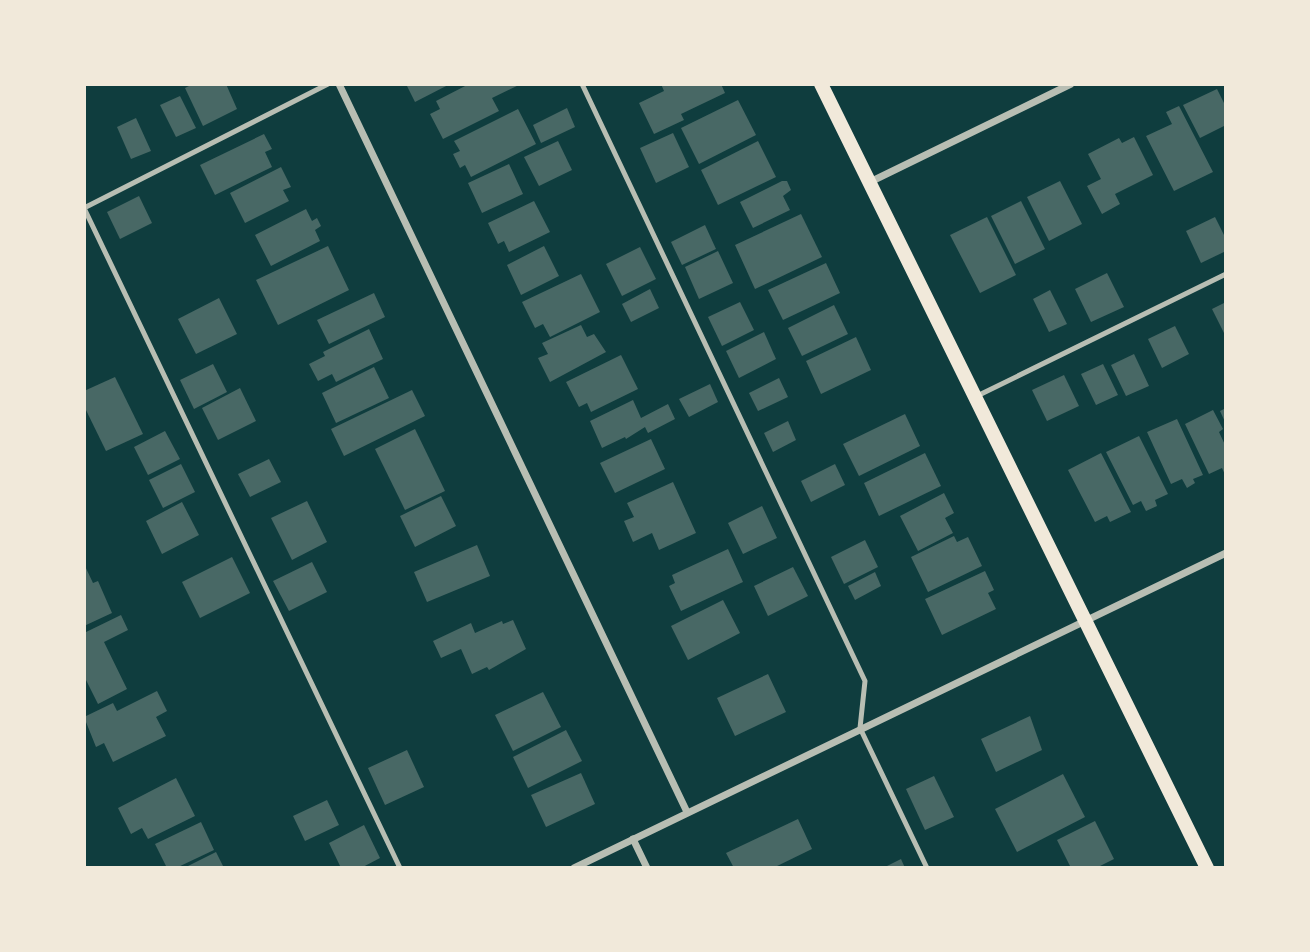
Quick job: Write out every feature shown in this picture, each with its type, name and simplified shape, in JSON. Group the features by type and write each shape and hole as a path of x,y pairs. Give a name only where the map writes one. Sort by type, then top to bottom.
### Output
{"main road":[{"path":"821,84 1207,868"}],"street":[{"path":"339,84 687,812"},
{"path":"869,182 1071,84"},
{"path":"575,868 1226,553"},
{"path":"633,839 647,868"}],"lane":[{"path":"328,84 84,208 400,868"},
{"path":"582,84 865,681 860,728 927,868"},
{"path":"974,398 1226,274"}],"building":[{"path":"193,84 226,84 237,109 203,126 185,88"},
{"path":"406,84 450,84 415,102"},
{"path":"469,84 521,84 492,98 499,111 443,139 430,114 440,109 436,101"},
{"path":"661,84 721,84 725,93 681,114 684,120 654,134 639,103 664,91"},
{"path":"1217,89 1226,107 1226,125 1200,138 1183,105"},
{"path":"180,96 196,128 176,137 160,105"},
{"path":"738,100 756,135 699,164 681,128"},
{"path":"1179,106 1213,172 1174,191 1146,136 1172,124 1166,112"},
{"path":"567,108 575,127 541,143 533,125"},
{"path":"518,109 536,144 471,177 465,165 460,168 453,154 460,151 454,141"},
{"path":"136,118 151,151 131,159 117,127"},
{"path":"673,133 689,167 656,183 640,148"},
{"path":"264,134 272,149 265,152 272,167 215,195 200,165"},
{"path":"1134,137 1153,175 1115,194 1120,204 1102,214 1087,186 1101,179 1088,154 1119,138 1122,143"},
{"path":"558,141 572,170 539,186 524,157"},
{"path":"758,141 776,177 718,205 701,170"},
{"path":"509,164 523,194 482,213 468,183"},
{"path":"281,167 291,187 283,190 289,201 245,223 230,193"},
{"path":"787,181 791,190 783,196 790,210 753,228 740,202"},
{"path":"1060,181 1082,224 1049,241 1027,197"},
{"path":"139,196 152,223 120,239 107,212"},
{"path":"534,201 550,232 509,252 504,241 498,244 488,223"},
{"path":"1021,201 1045,249 1015,264 991,216"},
{"path":"306,209 312,221 317,218 321,226 315,230 320,241 271,266 255,235"},
{"path":"801,214 822,257 755,289 735,245"},
{"path":"987,217 1016,275 980,293 950,235"},
{"path":"1215,217 1226,239 1226,251 1201,263 1186,231"},
{"path":"705,225 716,249 682,265 671,242"},
{"path":"328,246 349,290 278,325 256,280"},
{"path":"544,246 559,276 521,295 507,265"},
{"path":"640,247 656,279 622,296 606,264"},
{"path":"718,251 733,283 699,299 685,267"},
{"path":"826,263 840,293 783,320 768,290"},
{"path":"1107,273 1124,307 1091,322 1075,289"},
{"path":"581,274 600,312 550,337 543,324 535,328 522,302"},
{"path":"650,289 659,308 631,322 622,304"},
{"path":"1050,290 1067,324 1049,332 1033,299"},
{"path":"374,293 385,317 329,344 317,320"},
{"path":"219,298 237,334 196,354 178,319"},
{"path":"740,302 754,330 722,346 708,317"},
{"path":"1226,302 1226,337 1212,309"},
{"path":"834,305 848,334 802,356 788,328"},
{"path":"581,325 587,337 594,334 606,352 550,382 538,358 548,354 542,343"},
{"path":"1175,326 1189,354 1162,368 1148,339"},
{"path":"369,329 383,359 336,382 332,374 318,381 309,364 325,356 323,352"},
{"path":"764,332 776,359 739,378 726,351"},
{"path":"856,337 871,370 821,394 806,361"},
{"path":"1134,354 1149,386 1126,396 1111,365"},
{"path":"621,355 638,389 591,412 587,403 579,407 566,382"},
{"path":"213,364 227,392 194,409 180,380"},
{"path":"1103,364 1118,395 1096,405 1081,374"},
{"path":"374,367 389,398 336,423 322,393"},
{"path":"1064,375 1079,406 1047,421 1032,390"},
{"path":"115,377 143,434 106,451 84,406 84,391"},
{"path":"779,378 788,397 758,411 749,393"},
{"path":"710,384 718,402 689,417 679,399"},
{"path":"240,388 256,421 218,440 202,408"},
{"path":"412,390 425,416 344,456 331,429"},
{"path":"633,400 641,418 668,404 675,419 648,433 645,427 626,439 625,437 602,448 590,421"},
{"path":"1226,408 1226,424 1220,411"},
{"path":"1213,410 1223,429 1219,432 1226,447 1226,477 1222,468 1209,474 1185,424"},
{"path":"905,414 920,446 859,476 843,444"},
{"path":"1177,419 1203,475 1193,479 1195,483 1187,488 1182,479 1171,484 1147,432"},
{"path":"788,421 796,440 773,452 764,433"},
{"path":"415,429 445,491 405,510 375,449"},
{"path":"165,431 180,459 148,475 134,447"},
{"path":"1139,436 1168,494 1155,500 1157,506 1146,511 1141,501 1133,505 1106,452"},
{"path":"651,439 665,469 615,493 600,463"},
{"path":"925,453 941,486 879,516 864,483"},
{"path":"1101,453 1131,512 1110,522 1107,516 1095,522 1068,470"},
{"path":"269,459 281,482 250,497 238,474"},
{"path":"181,464 195,492 163,508 149,480"},
{"path":"835,464 845,485 811,502 801,481"},
{"path":"673,482 696,533 659,550 652,533 633,542 624,521 634,517 627,503"},
{"path":"944,493 954,513 945,518 953,533 918,551 900,516"},
{"path":"441,496 456,526 415,547 400,516"},
{"path":"307,501 327,542 292,560 271,518"},
{"path":"182,502 199,535 162,554 146,521"},
{"path":"762,506 777,538 743,554 728,523"},
{"path":"954,536 957,542 968,537 982,566 928,592 911,557"},
{"path":"865,540 878,567 844,584 831,557"},
{"path":"477,545 490,576 427,602 414,572"},
{"path":"728,549 743,582 681,611 669,586 675,583 672,575"},
{"path":"232,557 250,593 200,618 182,582"},
{"path":"312,562 327,592 289,611 273,581"},
{"path":"84,564 93,583 98,581 112,613 84,626"},
{"path":"793,567 808,596 768,616 754,586"},
{"path":"985,571 994,590 988,593 996,609 942,635 925,599"},
{"path":"875,572 881,586 855,600 848,586"},
{"path":"723,600 740,633 688,660 671,626"},
{"path":"121,615 128,630 104,642 127,689 98,704 84,676 84,633"},
{"path":"513,620 526,649 489,670 487,667 472,674 461,649 441,658 433,641 471,623 475,633 502,621 503,624"},
{"path":"768,674 786,712 735,736 717,698"},
{"path":"157,691 167,711 156,717 166,736 113,762 104,743 96,747 84,717 113,703 117,711"},
{"path":"543,692 561,727 513,751 495,715"},
{"path":"1030,716 1042,750 996,772 981,739"},
{"path":"566,730 582,761 528,788 513,757"},
{"path":"407,750 424,787 385,805 368,768"},
{"path":"581,773 595,804 546,827 531,795"},
{"path":"1063,774 1085,817 1017,852 995,809"},
{"path":"934,776 954,817 925,830 906,789"},
{"path":"176,778 195,816 148,839 142,828 131,834 118,808"},
{"path":"327,800 339,825 305,841 293,816"},
{"path":"798,819 812,849 773,868 734,868 726,853"},
{"path":"1095,821 1114,859 1096,868 1071,868 1057,840"},
{"path":"201,822 214,850 176,868 167,868 155,844"},
{"path":"364,825 380,858 361,868 341,868 329,843"},
{"path":"216,852 224,868 184,868"},
{"path":"901,859 905,868 883,868"}]}
